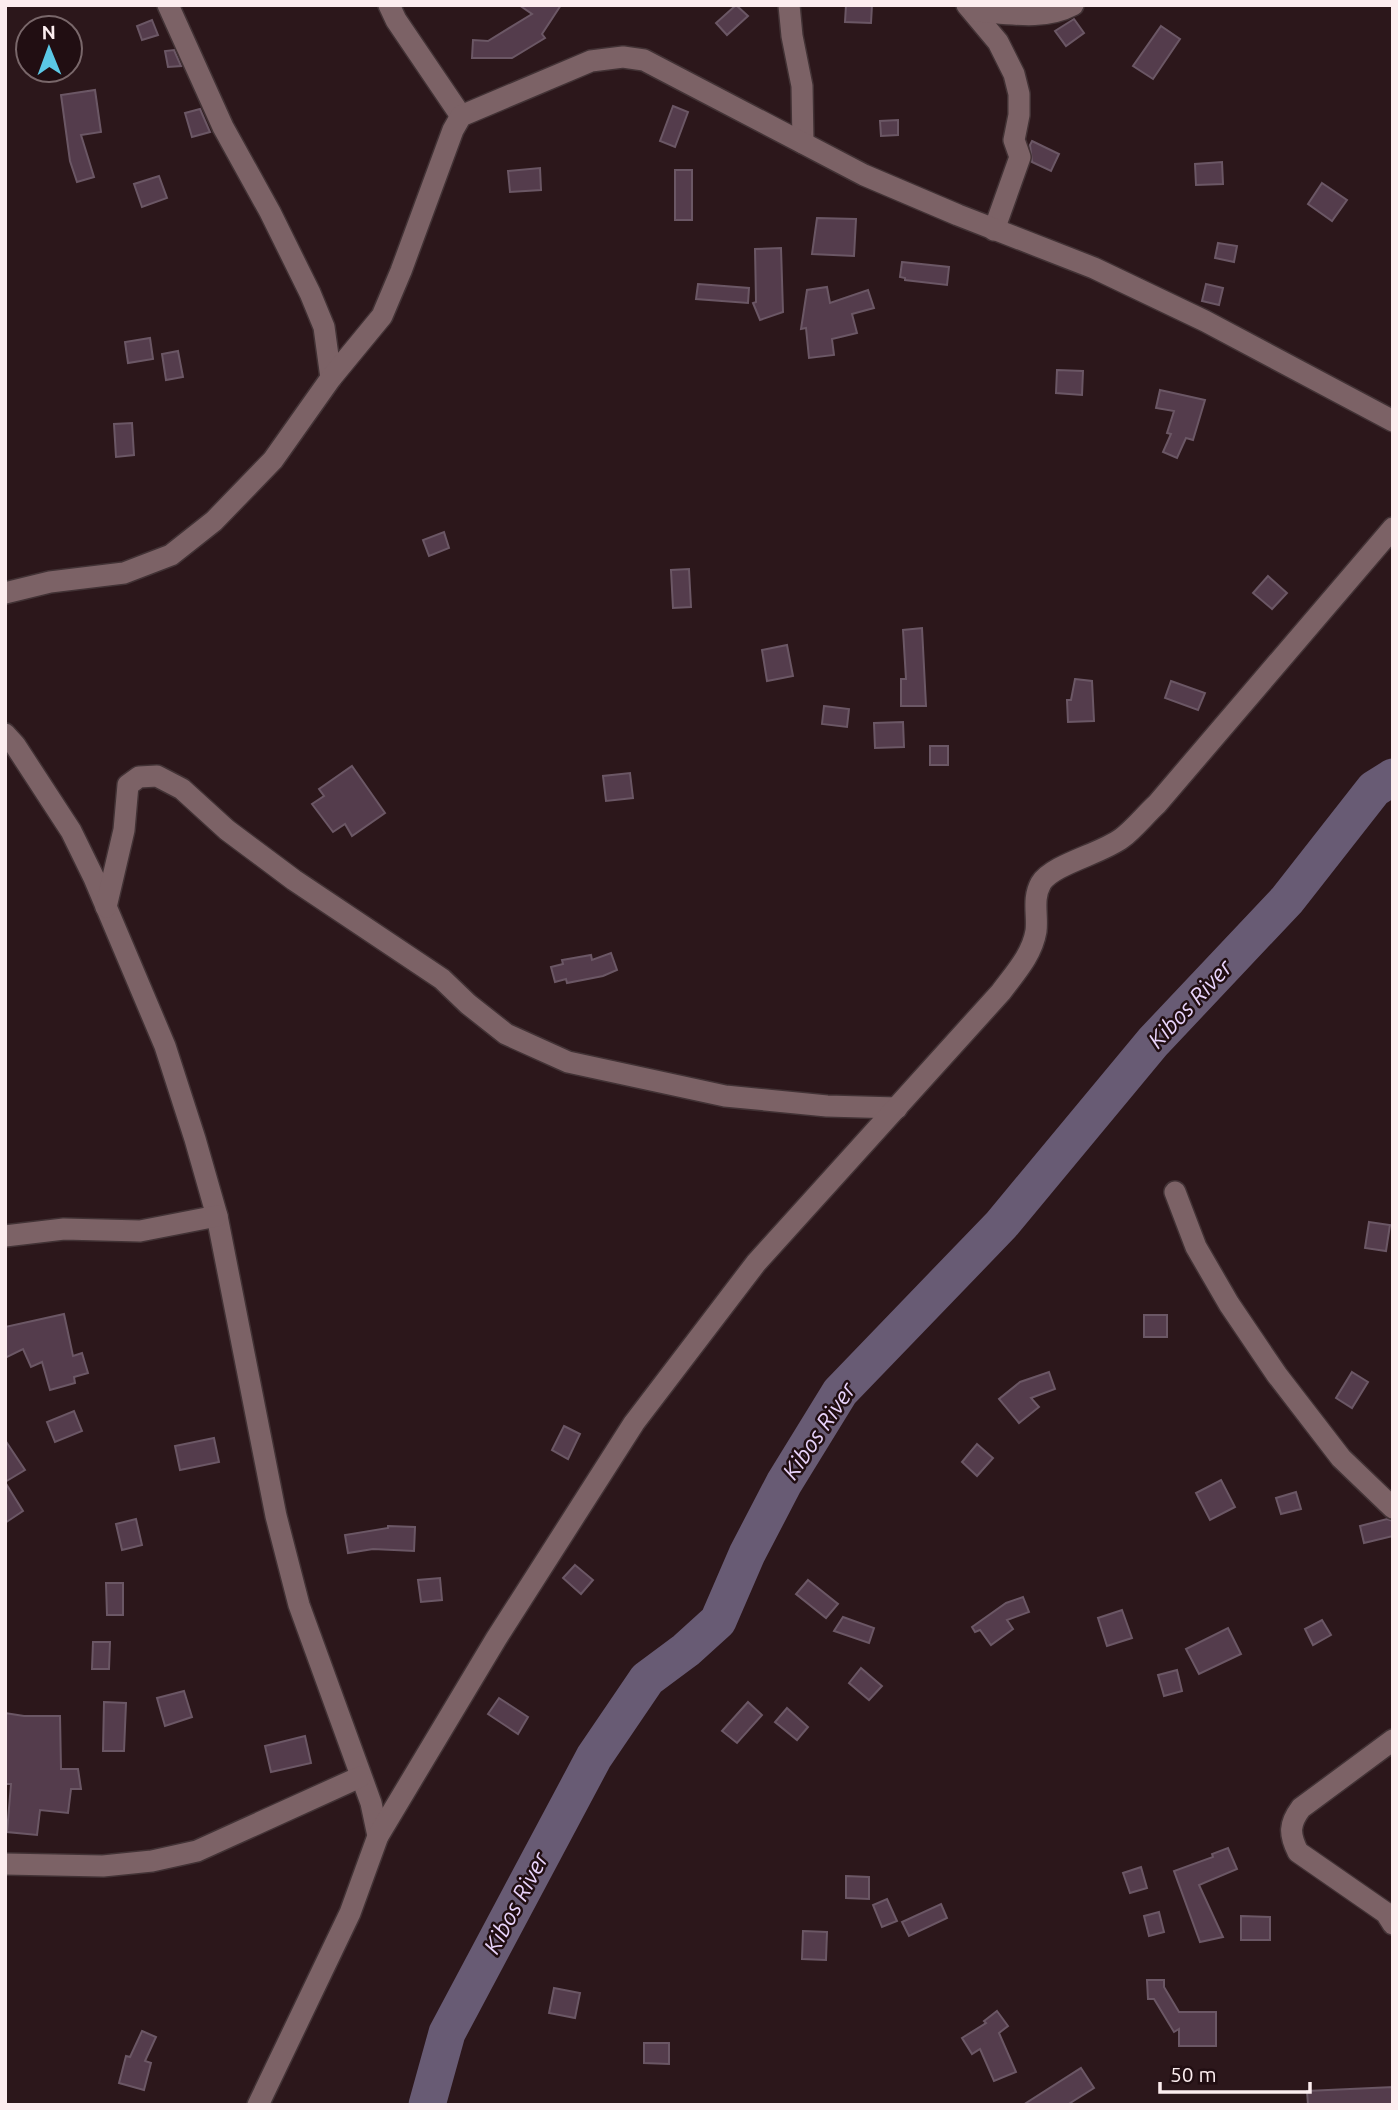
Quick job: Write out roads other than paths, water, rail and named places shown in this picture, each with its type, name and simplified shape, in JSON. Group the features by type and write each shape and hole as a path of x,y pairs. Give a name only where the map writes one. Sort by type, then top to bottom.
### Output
{"street":[{"path":"168,5 223,127 270,212 310,293 324,327 331,378"},
{"path":"389,5 396,20 461,116"},
{"path":"789,5 802,86 803,143"},
{"path":"970,8 1039,16 1065,10 1073,5"},
{"path":"970,8 998,42 1014,74 1019,94 1019,115 1014,140 1020,157 994,230"},
{"path":"5,593 50,582 124,573 171,555 214,521 273,460 331,378 382,316 453,130 461,116 591,61 623,57 653,65 864,175 994,230 1094,268 1192,315 1393,421"},
{"path":"258,2105 350,1913 378,1836 496,1639 634,1423 756,1263 1001,992 1029,954 1036,929 1035,904 1042,882 1058,868 1093,855 1122,838 1157,804 1393,528"},
{"path":"5,734 71,831 94,878 165,1046 217,1216 276,1516 295,1592 371,1803 378,1836"},
{"path":"106,907 124,830 128,785 139,777 157,776 182,789 227,830 294,880 442,979 506,1034 568,1062 725,1096 827,1106 897,1108"},
{"path":"1175,1192 1196,1247 1229,1304 1277,1375 1340,1458 1393,1508"},
{"path":"5,1237 64,1228 140,1231 217,1216"},
{"path":"1393,1740 1301,1808 1292,1820 1290,1830 1298,1852 1386,1913 1393,1924"},
{"path":"5,1864 103,1867 152,1861 197,1851 360,1777"}],"waterway":[{"name":"Kibos River","path":"427,2105 447,2033 594,1757 647,1679 686,1650 718,1621 747,1554 784,1483 840,1392 1001,1225 1153,1042 1287,900 1374,789 1393,777"}]}
